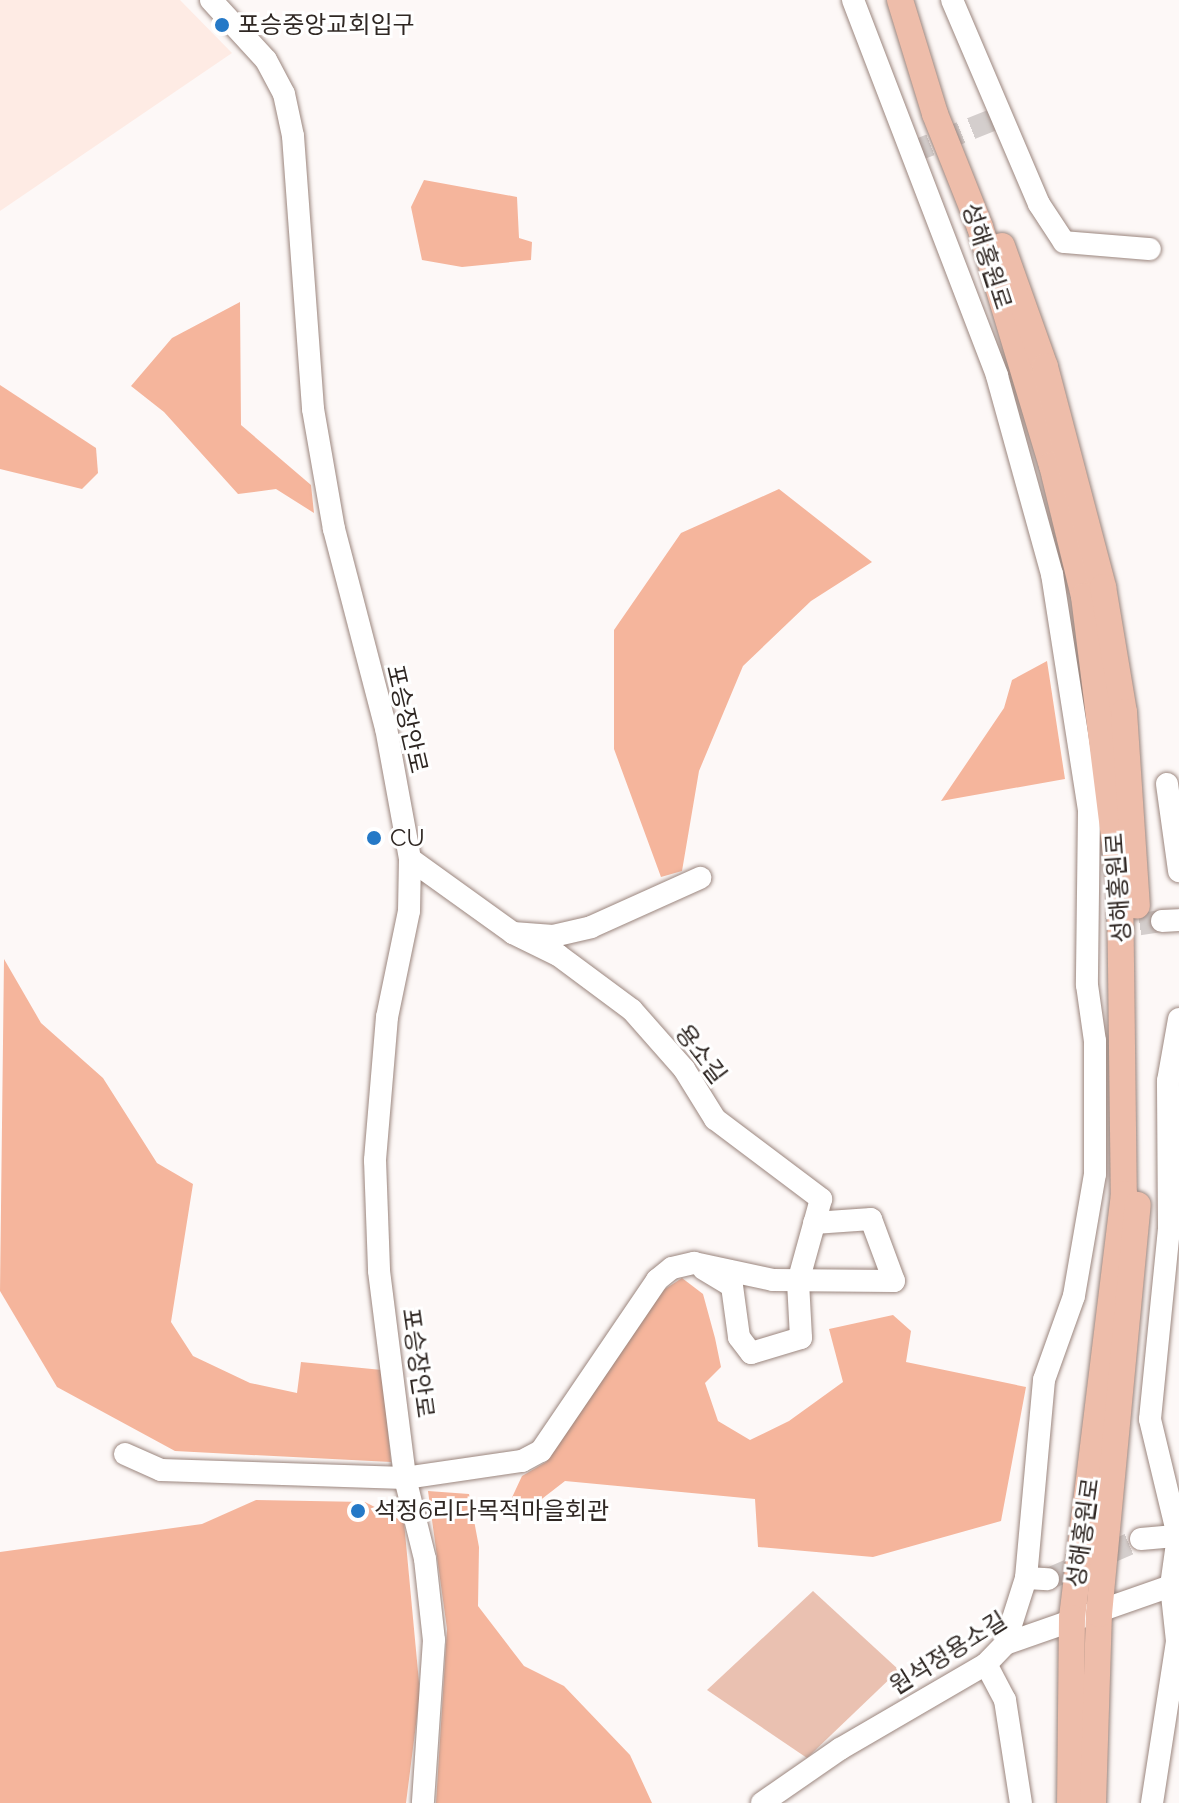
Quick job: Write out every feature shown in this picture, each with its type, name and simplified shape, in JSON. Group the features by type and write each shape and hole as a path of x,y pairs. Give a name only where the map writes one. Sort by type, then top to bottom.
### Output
{"main road":[{"name":"성해홍원로","path":"900,0 935,114 980,227 1052,465 1084,596 1120,883 1124,1194 1072,1618 1070,1803"},
{"name":"성해홍원로","path":"918,0 941,80 1045,367 1103,587 1124,712 1137,869 1139,1241 1099,1614 1093,1803"}],"street":[{"name":"포승장안로","path":"211,0 266,60 284,94 293,136 315,423 334,529 386,728 410,859 409,911 387,1017 375,1160 379,1271 405,1478 425,1559 434,1640 423,1803"},
{"path":"853,0 997,376 1052,574 1089,810 1098,929 1095,1174 1074,1296 1044,1380 1037,1579 1005,1644"},
{"path":"952,0 1039,204 1064,242 1150,249"},
{"path":"1167,784 1179,871"},
{"name":"용소길","path":"410,859 513,933 558,955 632,1010 684,1069 715,1119 821,1199 798,1282 801,1338 751,1353 739,1337 732,1286 694,1263"},
{"path":"513,933 553,936 591,927 700,878"},
{"path":"1152,1803 1177,1641 1175,1585 1178,1536 1150,1419 1169,1230 1168,1081 1179,1019"},
{"path":"125,1454 161,1470 405,1478 470,1471 541,1451 657,1280 672,1268 694,1263 798,1282 894,1281 871,1219 814,1223"},
{"path":"1141,1539 1178,1536"},
{"name":"원석정용소길","path":"762,1803 840,1749 986,1664 1005,1644 1072,1618 1099,1614 1175,1585"},
{"path":"986,1664 1005,1700 1021,1803"}],"shaded area":[{"path":"0,0 180,0 232,53 0,211"},
{"path":"424,180 517,197 519,238 532,242 531,260 462,267 422,260 411,207"},
{"path":"240,302 241,425 311,485 314,513 276,489 238,494 164,412 131,386 172,338"},
{"path":"0,385 96,448 98,473 82,489 0,469"},
{"path":"779,489 872,562 811,601 743,666 699,771 682,871 661,877 614,749 614,630 681,533"},
{"path":"1047,661 1065,779 941,801 1004,708 1012,680"},
{"path":"4,959 41,1023 103,1078 157,1163 193,1184 171,1322 193,1356 250,1383 297,1393 301,1362 382,1370 391,1462 175,1451 57,1387 0,1291"},
{"path":"682,1278 703,1294 715,1338 721,1367 705,1383 718,1421 750,1440 789,1421 843,1382 829,1329 893,1315 911,1331 906,1362 1026,1387 1001,1521 873,1557 758,1547 755,1499 565,1481 525,1512 508,1506 522,1476 546,1462 662,1291"},
{"path":"428,1491 469,1494 479,1547 478,1606 524,1666 564,1686 630,1755 652,1803 436,1803 447,1629"},
{"path":"256,1500 365,1502 404,1522 420,1693 406,1803 0,1803 0,1552 202,1524"},
{"path":"813,1591 899,1670 807,1758 707,1690"}],"tunnel":[{"path":"910,153 1000,117"},
{"path":"1107,929 1162,921"},
{"path":"1048,1579 1141,1539"}],"place":[{"name":"포승중앙교회입구","path":"222,25"},
{"name":"CU","path":"374,838"},
{"name":"석정6리다목적마을회관","path":"358,1511"}]}
